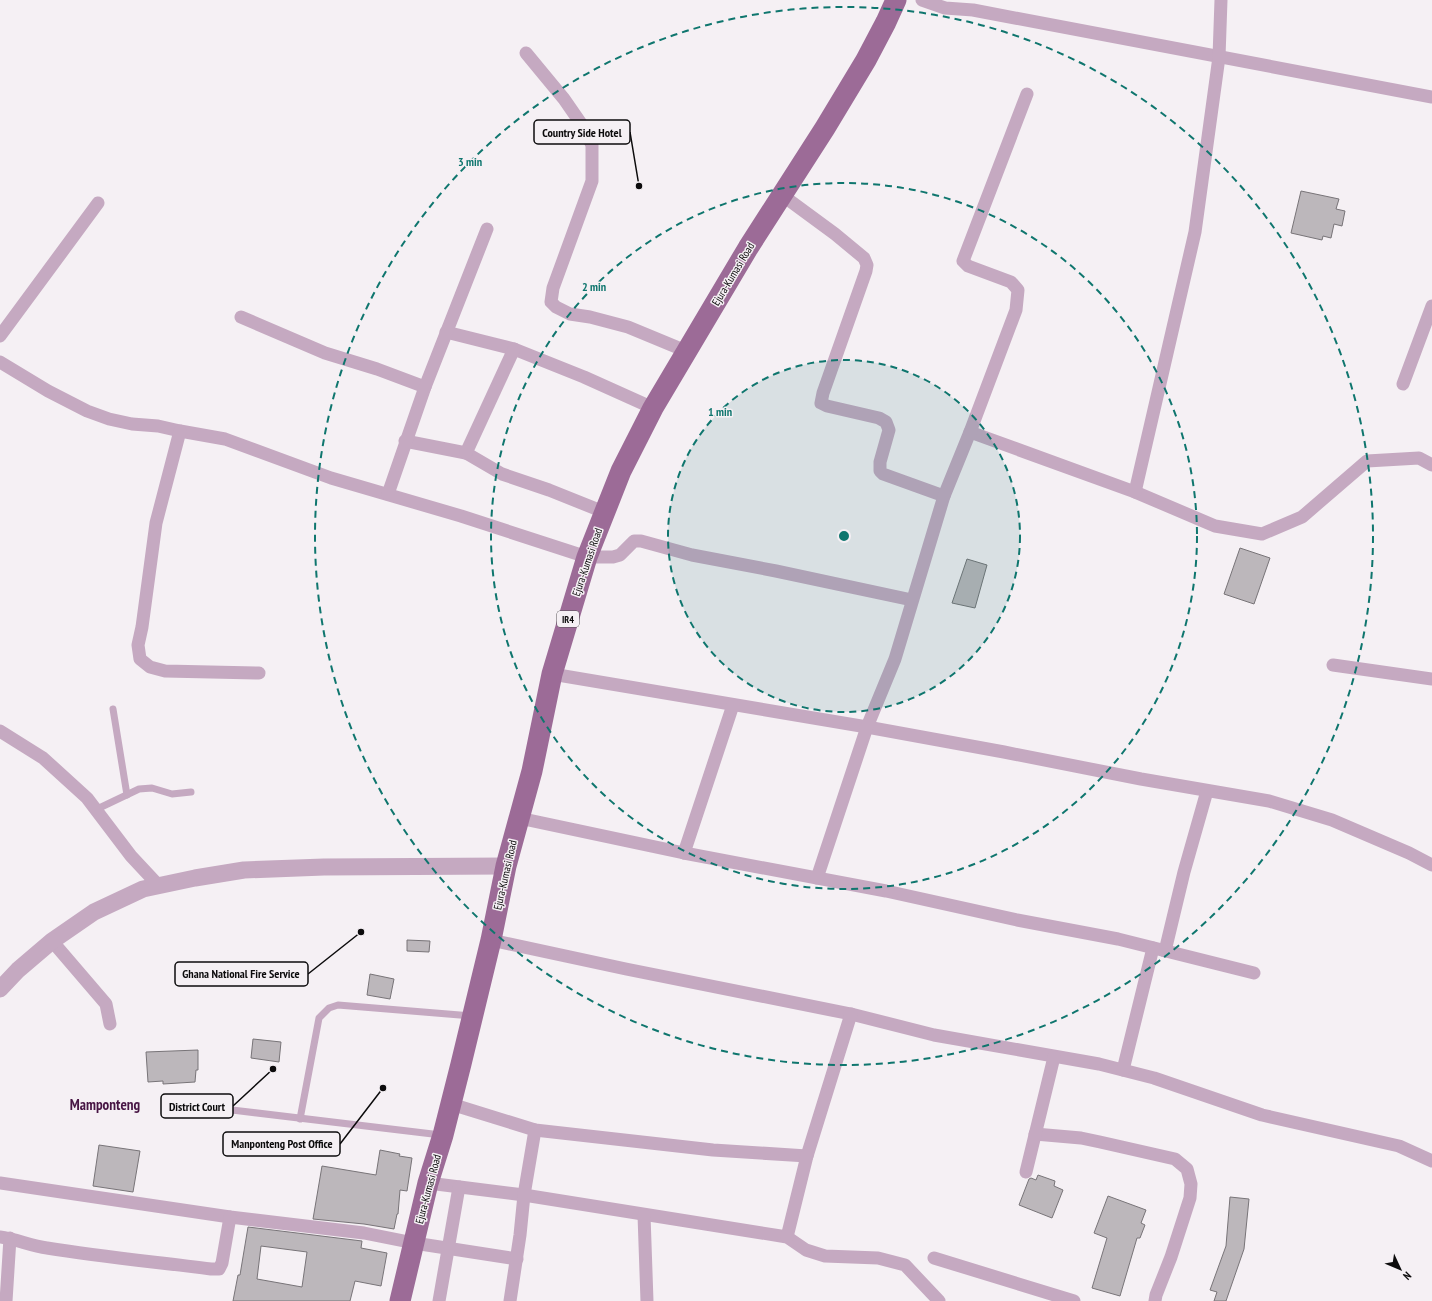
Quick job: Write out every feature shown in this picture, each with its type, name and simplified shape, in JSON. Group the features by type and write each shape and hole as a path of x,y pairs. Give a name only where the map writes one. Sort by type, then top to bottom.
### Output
{"main road":[{"name":"Ejura-Kumasi Road","path":"400,1301 428,1183 443,1135 491,940 506,866 532,771 552,674 587,556 621,471 653,408 748,248 825,128 866,60 896,0"}],"street":[{"path":"922,0 945,8 974,5 1219,57 1432,97"},
{"path":"1135,492 1195,232 1219,57 1221,0"},
{"path":"526,53 564,99 582,125 592,145 592,181 553,288 551,302 556,307 570,314 590,317 628,327 686,351"},
{"path":"817,878 867,727 895,659 944,496 1016,310 1018,290 1011,282 968,266 963,260 1027,94"},
{"path":"782,195 841,238 864,258 867,265 859,292 823,393 821,403 826,406 879,418 886,422 889,430 880,462 880,471 883,474 944,496"},
{"path":"0,336 98,203"},
{"path":"388,494 405,441 425,387 487,229"},
{"path":"1403,384 1432,306"},
{"path":"241,318 325,353 377,369 425,387"},
{"path":"446,332 514,349 584,377 653,408"},
{"path":"466,453 514,349"},
{"path":"0,362 48,392 87,411 109,419 132,424 158,426 225,439 331,478 461,516 587,556 613,557 620,555 634,541 641,541 692,555 912,600"},
{"path":"180,431 156,523 142,627 138,645 140,659 150,667 165,671 259,673"},
{"path":"970,432 1135,492 1215,526 1262,534 1302,517 1367,461 1419,458 1432,465"},
{"path":"405,441 466,453 502,474 549,490 604,512"},
{"path":"1333,664 1432,679"},
{"path":"552,674 867,727 1141,779 1269,801 1332,820 1409,853 1432,865"},
{"path":"684,853 733,705"},
{"path":"0,731 44,758 87,798 131,856 159,886"},
{"path":"1123,1070 1159,949 1184,872 1207,790"},
{"path":"519,818 684,853 817,878 1118,939 1254,973"},
{"path":"0,989 18,970 52,941 94,912 143,889 244,870 324,867 506,866"},
{"path":"491,940 626,969 851,1014 934,1035 1098,1064 1154,1078 1262,1115 1399,1146 1432,1161"},
{"path":"52,941 106,1004 110,1024"},
{"path":"787,1238 807,1156 851,1014"},
{"path":"1026,1172 1054,1057"},
{"path":"450,1104 536,1130 713,1150 807,1156"},
{"path":"510,1301 517,1259 524,1195 536,1130"},
{"path":"1035,1134 1080,1138 1174,1159 1187,1169 1190,1184 1190,1198 1155,1301"},
{"path":"0,1183 230,1217 364,1233 414,1243 517,1259"},
{"path":"428,1183 524,1195 787,1238 806,1250 825,1256 878,1258 905,1265 939,1301"},
{"path":"439,1301 459,1187"},
{"path":"644,1215 647,1301"},
{"path":"6,1301 5,1238 53,1249 211,1269 219,1268 222,1263 230,1217"},
{"path":"934,1258 1074,1301"}],"lane":[{"path":"113,709 127,795"},
{"path":"95,810 139,789 152,788 172,794 191,792"},
{"path":"300,1119 319,1018 329,1008 338,1005 472,1016"},
{"path":"232,1110 443,1135"}],"building":[{"path":"1301,191 1339,199 1336,209 1345,211 1342,226 1334,224 1331,238 1323,236 1322,240 1291,233"},
{"path":"1240,548 1270,558 1254,604 1224,594"},
{"path":"967,559 987,565 975,608 952,603"},
{"path":"407,940 430,941 429,952 407,951"},
{"path":"370,974 394,979 390,999 367,995"},
{"path":"253,1039 281,1042 279,1062 251,1058"},
{"path":"198,1050 198,1070 196,1070 195,1082 163,1084 163,1081 148,1082 146,1052"},
{"path":"99,1145 140,1151 133,1192 93,1186"},
{"path":"380,1150 400,1154 399,1156 412,1158 407,1191 400,1190 398,1214 394,1229 364,1224 313,1219 322,1166 376,1175"},
{"path":"1038,1175 1055,1181 1054,1186 1063,1190 1052,1218 1019,1205 1029,1179 1031,1178 1036,1180"},
{"path":"1108,1196 1146,1210 1141,1223 1145,1225 1140,1238 1137,1238 1120,1296 1092,1288 1107,1238 1094,1233"},
{"path":"1230,1197 1249,1199 1244,1249 1226,1301 1214,1301 1217,1292 1210,1290 1226,1246"},
{"path":"248,1227 362,1241 361,1248 387,1253 381,1286 355,1281 350,1301 233,1301 238,1275 240,1275","holes":["261,1246 307,1252 302,1287 257,1279"]}],"place":[{"name":"Country Side Hotel","path":"639,186"},
{"name":"Ghana National Fire Service","path":"361,932"},
{"name":"District Court","path":"273,1069"},
{"name":"Manponteng Post Office","path":"383,1088"}],"district":[{"name":"Mamponteng","path":"105,1104"}]}
